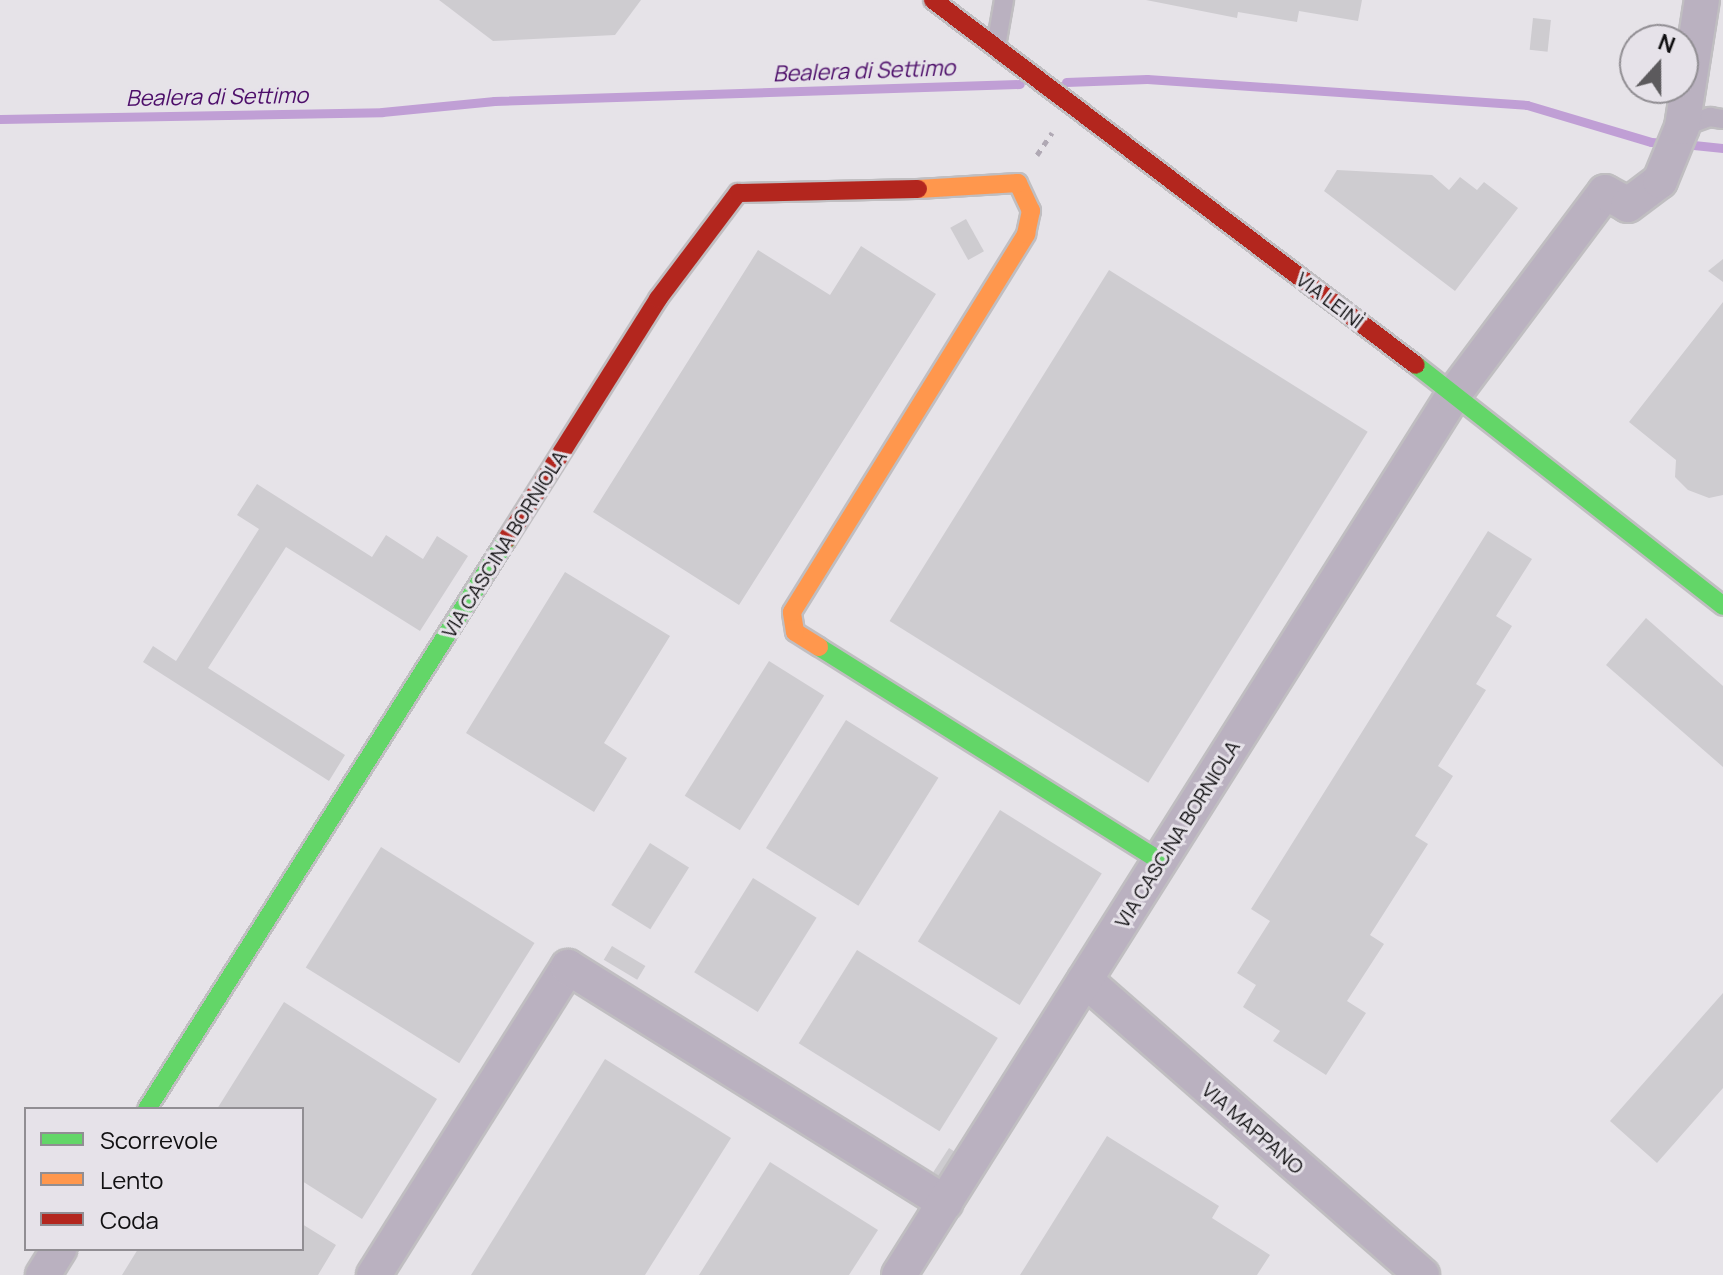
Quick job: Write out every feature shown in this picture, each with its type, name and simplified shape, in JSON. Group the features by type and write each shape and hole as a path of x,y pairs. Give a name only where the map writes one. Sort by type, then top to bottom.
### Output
{"street":[{"name":"VIA LEINÌ","path":"933,0 1454,394 1723,606"},
{"path":"1676,142 1702,0"},
{"name":"VIA CASCINA BORNIOLA","path":"899,1275 1454,394 1605,192 1628,205 1660,181 1676,142"},
{"path":"1018,183 1031,211 1026,234 792,612 795,632 1160,861"},
{"name":"VIA CASCINA BORNIOLA","path":"148,1107 658,299 738,193 984,187 1018,183"},
{"path":"374,1275 568,967 945,1203"},
{"name":"VIA MAPPANO","path":"1085,980 1422,1275"},
{"path":"43,1275 58,1251"}],"lane":[{"path":"996,46 1004,0"},
{"path":"1676,142 1710,117 1723,119"}],"path":[{"path":"1018,183 1073,103"}],"building":[{"path":"439,0 641,0 615,35 493,41"},
{"path":"1146,0 1362,0 1358,21 1299,11 1297,22 1238,12 1237,18"},
{"path":"1533,18 1551,20 1548,52 1530,50"},
{"path":"1337,170 1432,175 1449,190 1460,177 1477,190 1484,182 1518,208 1455,291 1324,191"},
{"path":"966,219 984,251 968,260 950,228"},
{"path":"861,246 936,294 739,605 593,512 758,250 830,295"},
{"path":"1723,259 1723,282 1708,271"},
{"path":"1109,270 1368,432 1148,783 890,621"},
{"path":"1723,302 1723,495 1709,498 1688,490 1675,477 1676,460 1629,422"},
{"path":"257,484 372,557 386,535 423,559 437,536 468,556 420,631 286,547 208,668 345,755 329,781 143,662 153,646 176,661 259,529 237,515"},
{"path":"1488,531 1532,559 1496,616 1512,626 1476,684 1486,690 1438,766 1453,776 1415,836 1428,844 1370,935 1384,944 1347,1001 1366,1013 1326,1075 1273,1041 1280,1031 1243,1007 1256,985 1237,973 1270,921 1251,909"},
{"path":"565,572 670,636 604,743 627,758 594,812 466,733"},
{"path":"1646,618 1723,686 1723,767 1606,665"},
{"path":"769,661 824,695 740,830 685,796"},
{"path":"846,720 938,778 858,906 766,848"},
{"path":"1000,810 1102,874 1020,1005 918,941"},
{"path":"650,843 689,867 650,929 611,905"},
{"path":"381,847 534,943 459,1063 306,967"},
{"path":"753,878 817,918 758,1012 694,972"},
{"path":"612,946 645,966 637,980 604,960"},
{"path":"857,950 998,1038 939,1131 799,1043"},
{"path":"1723,993 1723,1088 1657,1163 1610,1121"},
{"path":"284,1002 437,1099 362,1219 304,1182 304,1107 218,1107"},
{"path":"605,1059 731,1138 645,1275 471,1275"},
{"path":"1107,1136 1219,1206 1212,1218 1270,1255 1257,1275 1020,1275"},
{"path":"949,1148 966,1159 950,1183 933,1172"},
{"path":"770,1162 878,1230 849,1275 699,1275"},
{"path":"304,1225 336,1245 318,1275 122,1275 137,1251 304,1251"}],"waterway":[{"name":"Bealera di Settimo","path":"1066,82 1147,79 1527,105 1651,142 1669,143"},
{"name":"Bealera di Settimo","path":"0,119 382,112 494,101 1020,84"},
{"name":"Bealera di Settimo","path":"1684,144 1723,148"}],"traffic: fast":[{"path":"1416,365 1723,606"},
{"path":"148,1107 507,539"},
{"path":"819,647 1160,861"}],"traffic: slow":[{"path":"819,647 795,632 792,612 1026,234 1031,211 1018,183 918,189"}],"traffic: jam":[{"path":"933,0 1416,365"},
{"path":"507,539 658,299 738,193 918,189"}]}
